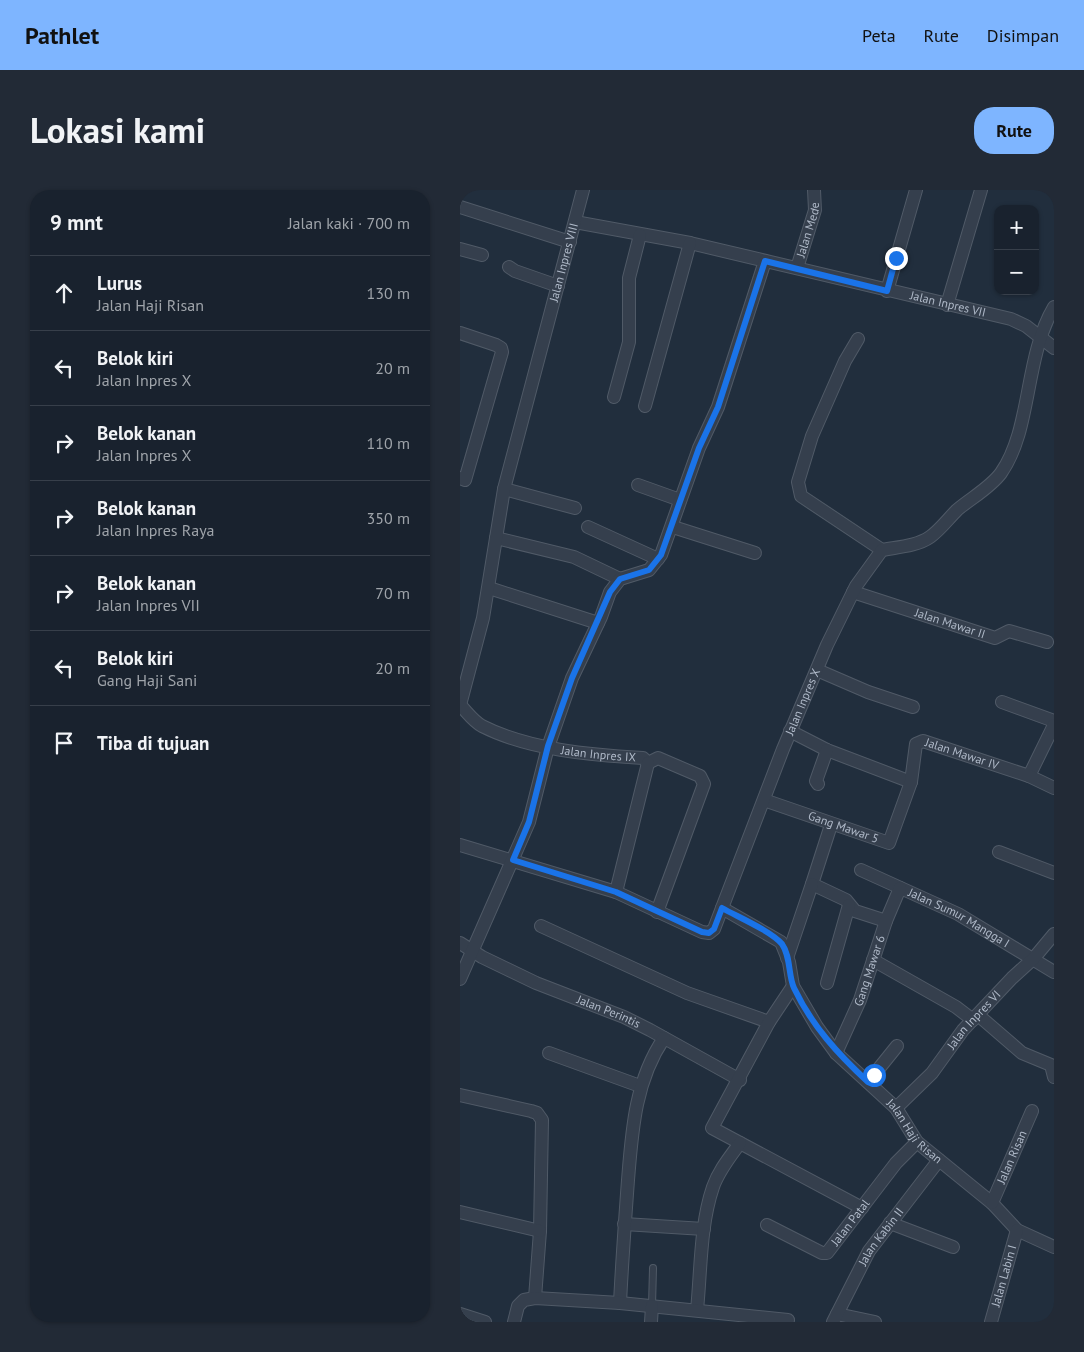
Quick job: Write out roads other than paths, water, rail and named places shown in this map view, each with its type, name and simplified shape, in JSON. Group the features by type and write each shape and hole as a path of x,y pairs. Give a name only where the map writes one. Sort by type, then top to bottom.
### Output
{"street":[{"path":"576,222 583,190"},
{"name":"Jalan Mede","path":"797,268 815,210 814,190"},
{"path":"887,291 916,190"},
{"path":"947,305 981,190"},
{"path":"460,207 570,242"},
{"name":"Jalan Inpres VIII","path":"460,705 483,618 504,489 576,222 690,243 765,261"},
{"path":"614,397 629,342 629,278 640,235"},
{"path":"645,406 690,243"},
{"path":"460,249 482,255"},
{"path":"460,979 474,952 529,822 548,746 572,678 598,623 610,592 620,579 649,570 658,559 673,528 680,500 699,448 718,407 765,261"},
{"name":"Jalan Inpres VII","path":"765,261 1011,319 1026,326 1039,337"},
{"path":"509,267 558,286"},
{"path":"858,340 845,361 812,436 798,482 801,496 882,550 918,543 929,537 957,510 999,476 1008,462 1016,442 1039,337 1054,307"},
{"path":"460,333 496,345 501,348 502,352 465,480 460,478"},
{"path":"1039,337 1054,348"},
{"path":"638,485 680,500"},
{"path":"504,489 576,508"},
{"path":"588,528 658,559"},
{"path":"673,528 754,553"},
{"path":"496,538 574,557 620,579"},
{"name":"Jalan Inpres X","path":"460,845 616,892 702,932 709,933 714,929 790,731 817,670 853,592 882,550"},
{"path":"489,588 598,623"},
{"name":"Jalan Mawar II","path":"853,592 995,638 1009,631 1047,642"},
{"path":"817,670 868,692 913,707"},
{"path":"1002,702 1054,723 1029,776"},
{"name":"Jalan Inpres IX","path":"460,705 481,725 548,746 569,752 643,758 648,763 658,758 700,776 704,784 658,912"},
{"path":"790,731 827,750 911,782"},
{"name":"Jalan Mawar IV","path":"911,782 914,750 916,744 923,741 1029,776 1054,788"},
{"path":"818,784 816,781 827,750"},
{"path":"616,892 648,763"},
{"name":"Gang Mawar 5","path":"764,800 832,825 889,843 911,782"},
{"path":"788,958 832,825"},
{"path":"1000,852 1054,873"},
{"name":"Jalan Sumur Mangga I","path":"861,870 958,914 1034,958 1054,972"},
{"path":"812,884 846,900 855,911 886,920"},
{"name":"Gang Mawar 6","path":"836,1053 860,1000 886,920 900,888"},
{"path":"827,983 849,905"},
{"name":"Jalan Haji Risan","path":"722,908 780,942 788,958 793,986 806,1011 836,1053 896,1108 918,1142 992,1203 1018,1230 1054,1246"},
{"path":"541,926 687,993 769,1022"},
{"name":"Jalan Inpres VI","path":"896,1108 932,1073 975,1017 1034,958 1054,934"},
{"name":"Jalan Perintis","path":"460,943 536,983 624,1017 740,1080"},
{"path":"873,960 975,1017 1022,1053 1051,1065 1054,1077"},
{"path":"793,986 769,1022 740,1080 712,1128 862,1208"},
{"path":"620,1303 632,1129 640,1086 651,1057 664,1038"},
{"path":"868,1082 897,1046"},
{"path":"549,1053 640,1086"},
{"path":"460,1095 531,1111 537,1113 542,1120 540,1232 535,1298"},
{"name":"Jalan Risan","path":"992,1203 1032,1111"},
{"name":"Jalan Patal","path":"767,1224 822,1253 827,1253 896,1164 918,1142"},
{"path":"697,1310 704,1228 713,1187 721,1170 740,1143"},
{"name":"Jalan Kabin II","path":"834,1318 870,1251 939,1160"},
{"path":"460,1212 540,1232"},
{"path":"890,1223 953,1247"},
{"path":"624,1224 704,1228"},
{"name":"Jalan Labin I","path":"991,1322 1018,1230"},
{"path":"514,1322 518,1306 524,1300 535,1298 620,1303 788,1320"},
{"path":"651,1322 652,1306"},
{"path":"460,1314 485,1322"},
{"path":"834,1318 875,1322"}],"lane":[{"path":"652,1306 653,1268"}]}
